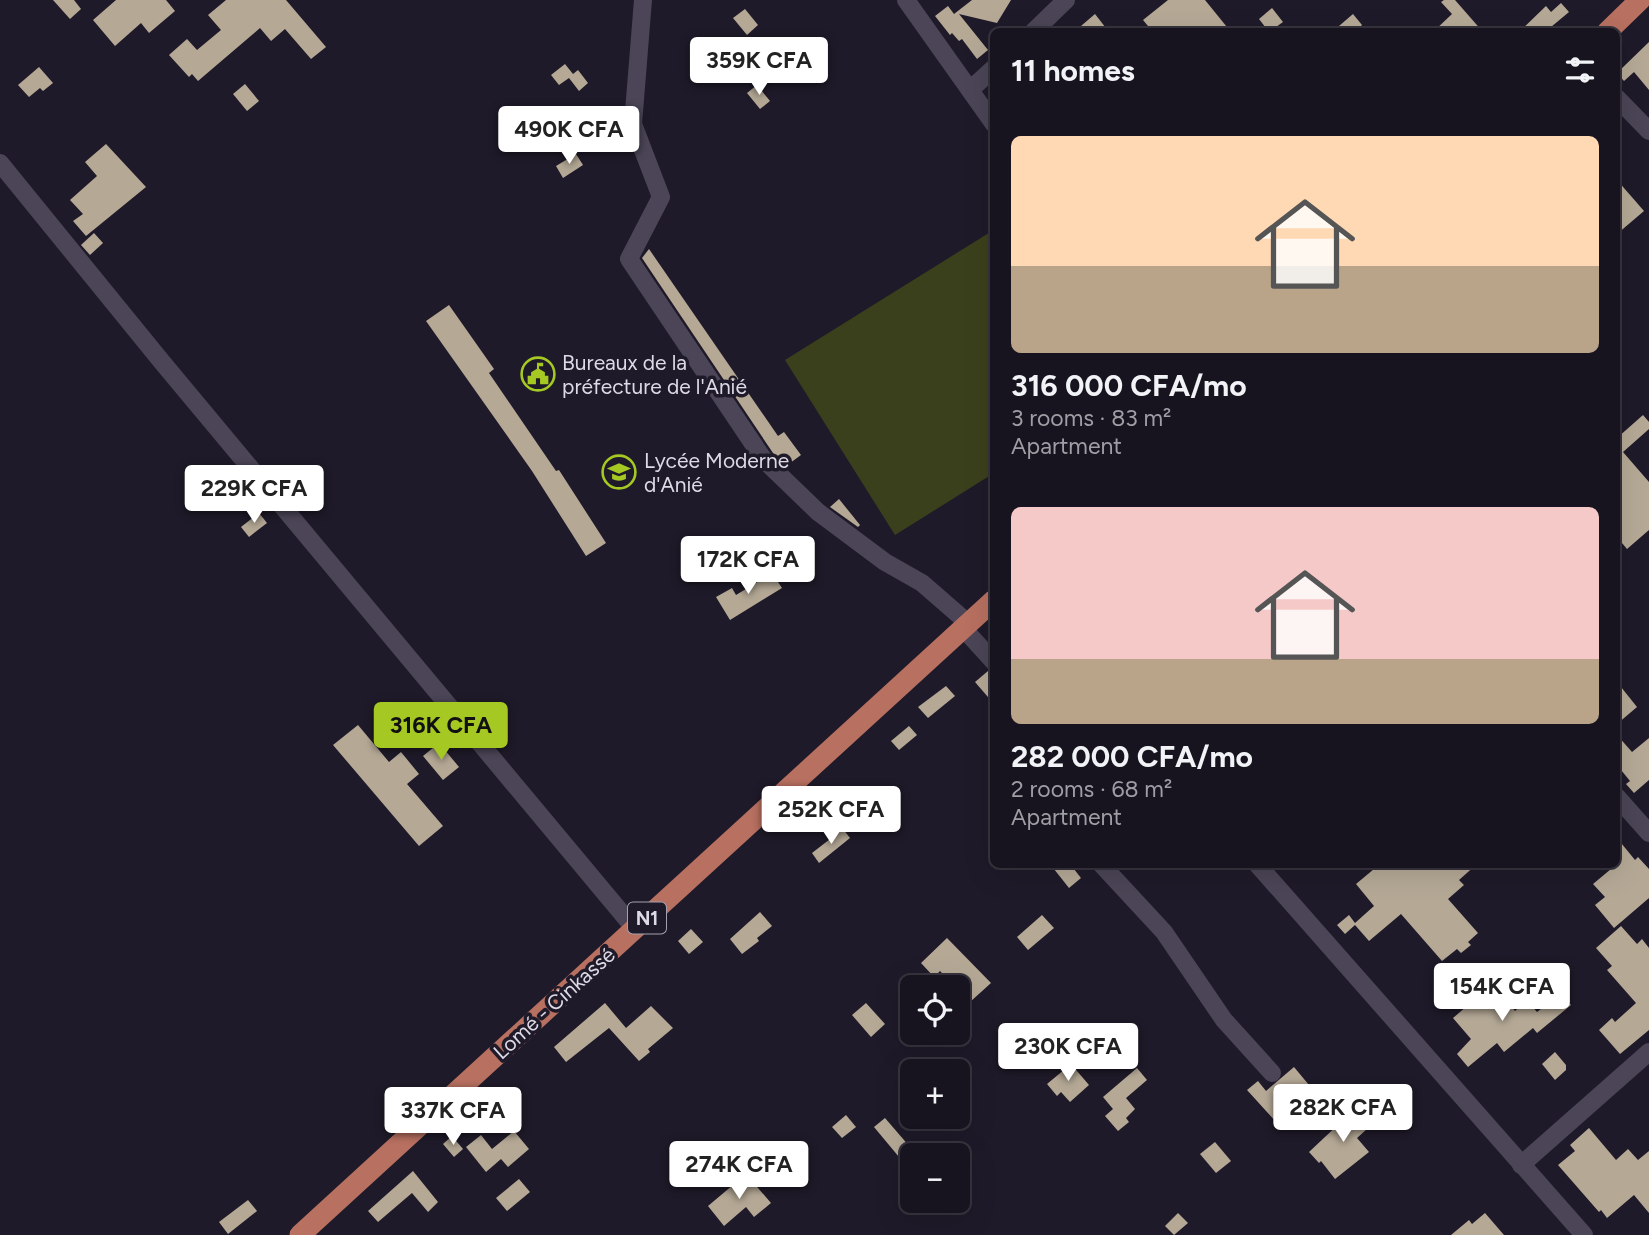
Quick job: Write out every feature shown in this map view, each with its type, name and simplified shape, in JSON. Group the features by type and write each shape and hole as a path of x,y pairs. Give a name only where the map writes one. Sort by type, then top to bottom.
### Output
{"highway":[{"path":"1611,28 1639,0"},
{"name":"Lomé - Cinkassé","path":"300,1235 990,604"}],"street":[{"path":"643,0 634,124 661,197 629,259 764,460 818,512 885,562 922,583 965,626 990,657"},
{"path":"905,0 990,118"},
{"path":"1037,28 1066,0"},
{"path":"970,90 990,72"},
{"path":"1620,101 1649,131"},
{"path":"0,163 170,372 635,929"},
{"path":"1620,800 1649,833"},
{"path":"1105,868 1164,932 1224,1020 1272,1073"},
{"path":"1261,868 1584,1235"},
{"path":"1521,1165 1649,1052"}],"green space":[{"path":"990,232 990,476 895,535 785,360"}],"building":[{"path":"53,0 74,0 81,9 70,19"},
{"path":"116,0 166,0 175,11 149,33 141,23 115,46 93,20"},
{"path":"226,0 286,0 326,47 311,59 285,29 271,41 260,28 198,81 192,74 189,77 169,55 187,39 197,50 221,30 208,15"},
{"path":"972,0 1011,0 997,23 959,14 988,50 977,59 962,39 959,41 952,33 950,35 935,16 948,6 954,14"},
{"path":"1168,0 1205,0 1228,28 1150,28 1143,20"},
{"path":"1455,0 1480,28 1437,28 1452,14 1441,2"},
{"path":"1561,3 1569,12 1550,28 1523,28 1546,6 1551,12"},
{"path":"1272,8 1283,22 1275,28 1266,28 1259,19"},
{"path":"745,9 758,25 747,35 733,18"},
{"path":"1095,14 1106,28 1079,28"},
{"path":"1353,14 1362,25 1359,28 1337,28"},
{"path":"1649,42 1649,90 1634,72 1624,81 1620,76 1620,70"},
{"path":"565,64 573,74 578,70 588,83 579,91 569,78 559,85 551,75"},
{"path":"39,67 53,83 43,91 40,88 29,97 18,85"},
{"path":"245,84 259,101 247,111 233,94"},
{"path":"757,85 770,101 760,109 747,93"},
{"path":"106,144 146,187 86,236 73,221 83,214 70,200 97,176 85,162"},
{"path":"576,154 583,165 563,178 556,166"},
{"path":"1620,183 1644,211 1620,231"},
{"path":"94,233 103,243 90,255 81,245"},
{"path":"649,249 778,436 784,432 801,455 786,466 773,453 642,258"},
{"path":"449,305 494,369 489,373 556,471 559,470 606,543 586,556 532,471 426,321"},
{"path":"1643,415 1649,422 1649,429 1623,452 1649,482 1649,530 1627,549 1620,541 1620,435"},
{"path":"839,499 860,525 858,527 830,507"},
{"path":"259,513 267,523 249,537 241,527"},
{"path":"772,573 782,588 730,620 716,597 732,588 736,595"},
{"path":"990,672 990,699 975,682"},
{"path":"946,686 955,696 928,718 918,707"},
{"path":"1620,686 1637,707 1620,721"},
{"path":"358,725 389,762 401,752 419,774 407,784 443,826 419,846 333,745"},
{"path":"909,726 917,735 899,750 891,741"},
{"path":"1620,738 1632,752 1649,738 1649,780 1634,793 1626,784 1630,781 1620,769"},
{"path":"439,743 459,767 443,780 423,756"},
{"path":"843,829 850,838 819,863 812,853"},
{"path":"1620,842 1635,860 1638,857 1649,869 1649,898 1614,928 1595,905 1605,897 1593,884 1612,868 1620,868"},
{"path":"1053,868 1073,868 1081,878 1069,888"},
{"path":"1375,868 1472,868 1459,880 1464,885 1448,899 1478,933 1468,942 1471,945 1461,953 1457,949 1442,961 1401,914 1369,941 1355,925 1345,934 1337,925 1349,915 1355,923 1374,906 1356,884"},
{"path":"760,912 772,926 742,954 730,939"},
{"path":"1042,915 1054,928 1028,950 1017,937"},
{"path":"1621,926 1637,944 1642,939 1649,948 1649,1030 1620,1054 1599,1030 1612,1018 1615,1022 1636,1003 1607,970 1612,966 1596,948"},
{"path":"691,929 703,942 689,954 678,941"},
{"path":"947,938 991,983 970,1002 970,975 944,975 940,971 932,975 921,963"},
{"path":"1496,988 1515,1011 1527,1000 1537,1012 1561,993 1571,1005 1537,1033 1533,1028 1504,1052 1497,1043 1468,1067 1457,1054 1471,1039 1453,1018 1474,1000 1477,1004"},
{"path":"605,1003 626,1028 651,1006 673,1028 648,1049 650,1052 639,1061 609,1028 566,1062 554,1047"},
{"path":"866,1003 885,1024 871,1037 852,1015"},
{"path":"1555,1052 1566,1065 1566,1070 1555,1080 1542,1064"},
{"path":"1071,1064 1089,1085 1070,1102 1061,1092 1057,1096 1047,1084"},
{"path":"1294,1067 1314,1091 1277,1123 1247,1090 1258,1081 1266,1091"},
{"path":"1137,1068 1147,1080 1126,1098 1135,1109 1126,1118 1129,1122 1118,1131 1105,1116 1113,1109 1103,1097"},
{"path":"1359,1105 1370,1119 1363,1125 1367,1129 1357,1138 1369,1152 1335,1179 1321,1161 1319,1163 1309,1152"},
{"path":"846,1115 856,1127 842,1138 832,1127"},
{"path":"885,1118 907,1143 900,1143 899,1157 874,1127"},
{"path":"1589,1128 1616,1160 1628,1149 1638,1160 1649,1151 1649,1213 1634,1195 1607,1218 1558,1165 1575,1151 1570,1145"},
{"path":"514,1131 529,1149 508,1167 501,1159 486,1172 466,1147 481,1135 492,1149"},
{"path":"452,1136 463,1149 454,1157 443,1144"},
{"path":"1215,1142 1231,1161 1216,1173 1200,1154"},
{"path":"413,1171 438,1202 428,1212 412,1193 378,1222 368,1211"},
{"path":"746,1174 771,1203 754,1217 746,1207 724,1226 708,1206"},
{"path":"519,1179 530,1192 507,1211 496,1198"},
{"path":"248,1200 257,1211 228,1234 219,1222"},
{"path":"1178,1213 1188,1223 1174,1235 1165,1226"},
{"path":"1485,1213 1504,1235 1451,1235 1469,1220 1472,1224"}],"place":[{"name":"Bureaux de la préfecture de l'Anié","path":"538,374"},
{"name":"Lycée Moderne d'Anié","path":"619,472"}]}
